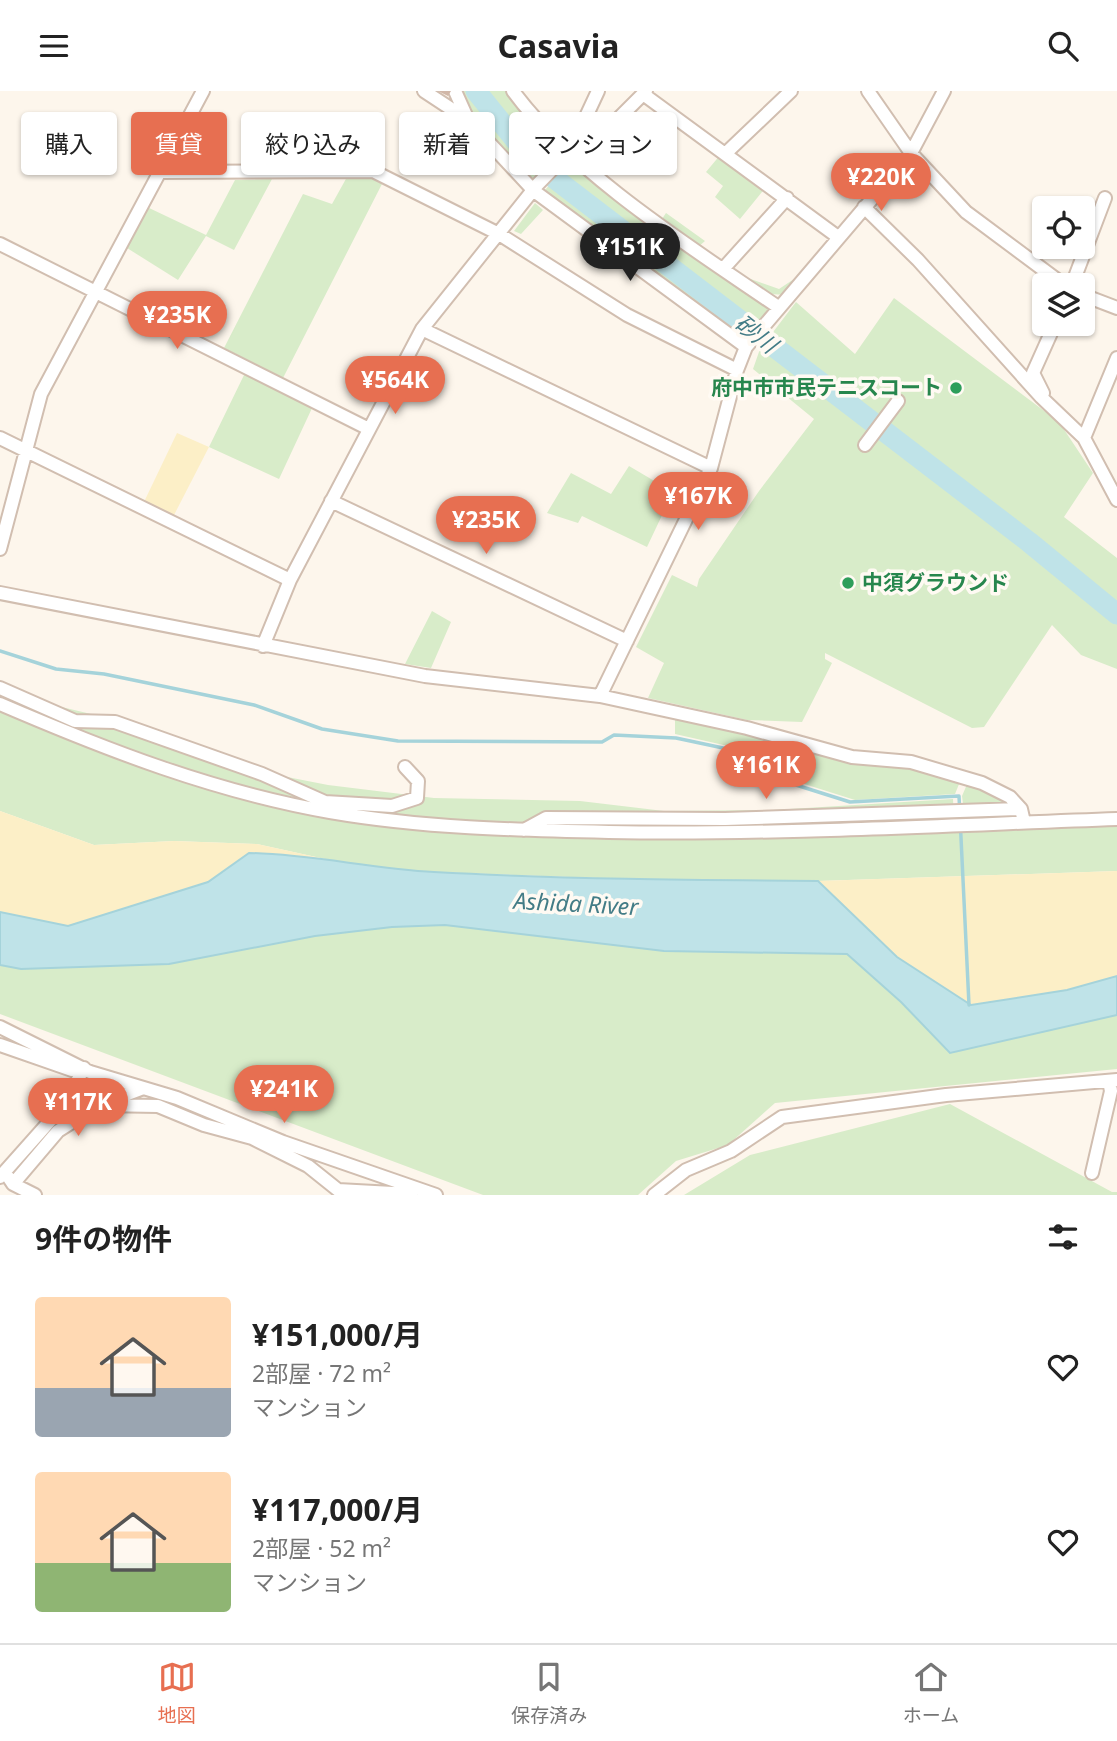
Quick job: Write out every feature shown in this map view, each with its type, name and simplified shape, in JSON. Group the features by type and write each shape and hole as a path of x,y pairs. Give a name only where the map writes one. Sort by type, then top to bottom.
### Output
{"street":[{"path":"192,112 203,91"},
{"path":"424,91 456,112"},
{"path":"455,91 464,112"},
{"path":"513,91 531,112"},
{"path":"588,112 598,91"},
{"path":"869,91 911,153 966,212 1048,273"},
{"path":"600,696 711,468 737,370 746,348 911,153 944,91"},
{"path":"625,112 645,92 838,237"},
{"path":"726,153 785,93"},
{"path":"495,147 536,188 746,348"},
{"path":"227,172 373,171 499,234 627,315 737,370"},
{"path":"0,549 41,394 159,175"},
{"path":"263,646 290,580 422,329 548,175"},
{"path":"598,175 626,199 778,307"},
{"path":"723,269 787,198"},
{"path":"1077,273 1105,198"},
{"path":"864,207 918,260 1041,397 1084,438 1117,500"},
{"path":"0,244 369,429"},
{"path":"1095,300 1117,308"},
{"path":"422,329 711,468"},
{"path":"1041,397 1044,392 1033,373 1050,336"},
{"path":"1084,438 1117,358"},
{"path":"865,445 898,401"},
{"path":"0,438 290,580"},
{"path":"331,501 627,641"},
{"path":"0,593 425,676 600,696 747,728 852,757 911,762 982,783 1010,797 1022,816"},
{"path":"0,688 75,721 115,722 250,769 327,807 392,806 417,798 418,781 405,767"},
{"path":"0,705 162,769 327,807 425,826 522,831 689,833 1022,816 1117,818"},
{"path":"0,1027 87,1070 141,1089 177,1098 254,1134 308,1166 335,1192 400,1191 425,1194"},
{"path":"0,1045 72,1070 87,1070"},
{"path":"35,1195 13,1184 2,1174 65,1104 87,1070"},
{"path":"654,1195 686,1170 731,1151 782,1117 946,1095 1113,1081 1092,1173"},
{"path":"13,1184 58,1131 99,1105 141,1089"},
{"path":"99,1105 158,1106 204,1125 254,1134 425,1194"}],"green space":[{"path":"448,91 509,91 529,112 509,112 509,156 495,142 495,112 464,112"},
{"path":"721,154 766,187 740,219 715,197 723,186 706,172"},
{"path":"558,175 596,175 771,307 745,341 545,190"},
{"path":"371,176 383,182 283,378 224,348 303,194 332,204 347,177"},
{"path":"272,179 234,250 206,236 178,280 127,248 147,207 206,235 235,180"},
{"path":"535,203 543,210 521,234 514,231"},
{"path":"666,213 705,241 698,247 662,219"},
{"path":"745,277 779,289 797,277 784,294 778,295 755,288"},
{"path":"894,298 1059,422 1093,473 1064,517 1117,558 1117,669 1081,655 1052,625 984,727 972,728 825,653 825,659 832,663 802,722 747,720 648,698 664,663 636,647 672,575 697,587 699,579 759,491 814,419 753,369 760,349 796,302 855,354"},
{"path":"245,373 313,406 279,479 209,447"},
{"path":"629,466 673,492 647,547 582,516 578,523 547,513 571,473 611,494"},
{"path":"432,611 451,622 431,668 405,664"},
{"path":"0,681 49,704 91,714 231,766 328,785 434,798 580,801 664,811 773,810 953,799 954,819 684,828 499,824 354,812 227,784 65,726 0,699"},
{"path":"0,710 93,749 263,804 420,829 670,839 1117,825 1117,871 818,881 654,880 366,868 257,844 174,841 94,845 0,811"},
{"path":"675,717 757,734 822,755 913,766 959,784 955,794 855,800 779,776 759,753 675,734"},
{"path":"968,782 999,796 1011,815 1006,819 965,819 962,796"},
{"path":"445,925 664,951 847,954 901,1002 950,1053 1117,1015 1117,1069 775,1103 728,1145 676,1161 638,1195 483,1195 0,1014 0,965 21,969 169,964 315,936 392,927"},
{"path":"950,1104 1112,1192 1117,1192 1117,1195 684,1195 750,1155"}],"sand":[{"path":"177,433 209,447 173,517 143,504"},
{"path":"0,811 94,845 174,841 257,844 366,868 276,854 249,853 208,882 68,927 0,912"},
{"path":"1117,871 1117,976 1067,990 971,1005 897,957 818,881"}],"water":[{"name":"Ashida River","path":"249,853 434,872 578,878 818,881 897,957 971,1005 1067,990 1117,976 1117,1015 950,1053 901,1002 847,954 664,951 445,925 392,927 315,936 169,964 21,969 0,965 0,912 68,926 208,882"}],"waterway":[{"name":"砂川","path":"476,91 517,142 550,175 1029,542 1117,614"},
{"path":"0,651 56,669 104,674 254,705 322,729 398,741 602,742 614,735 676,738 756,755 777,779 850,802 959,796 969,1005"}],"place":[{"name":"府中市市民テニスコート","path":"956,388"},
{"name":"中須グラウンド","path":"848,583"}]}
